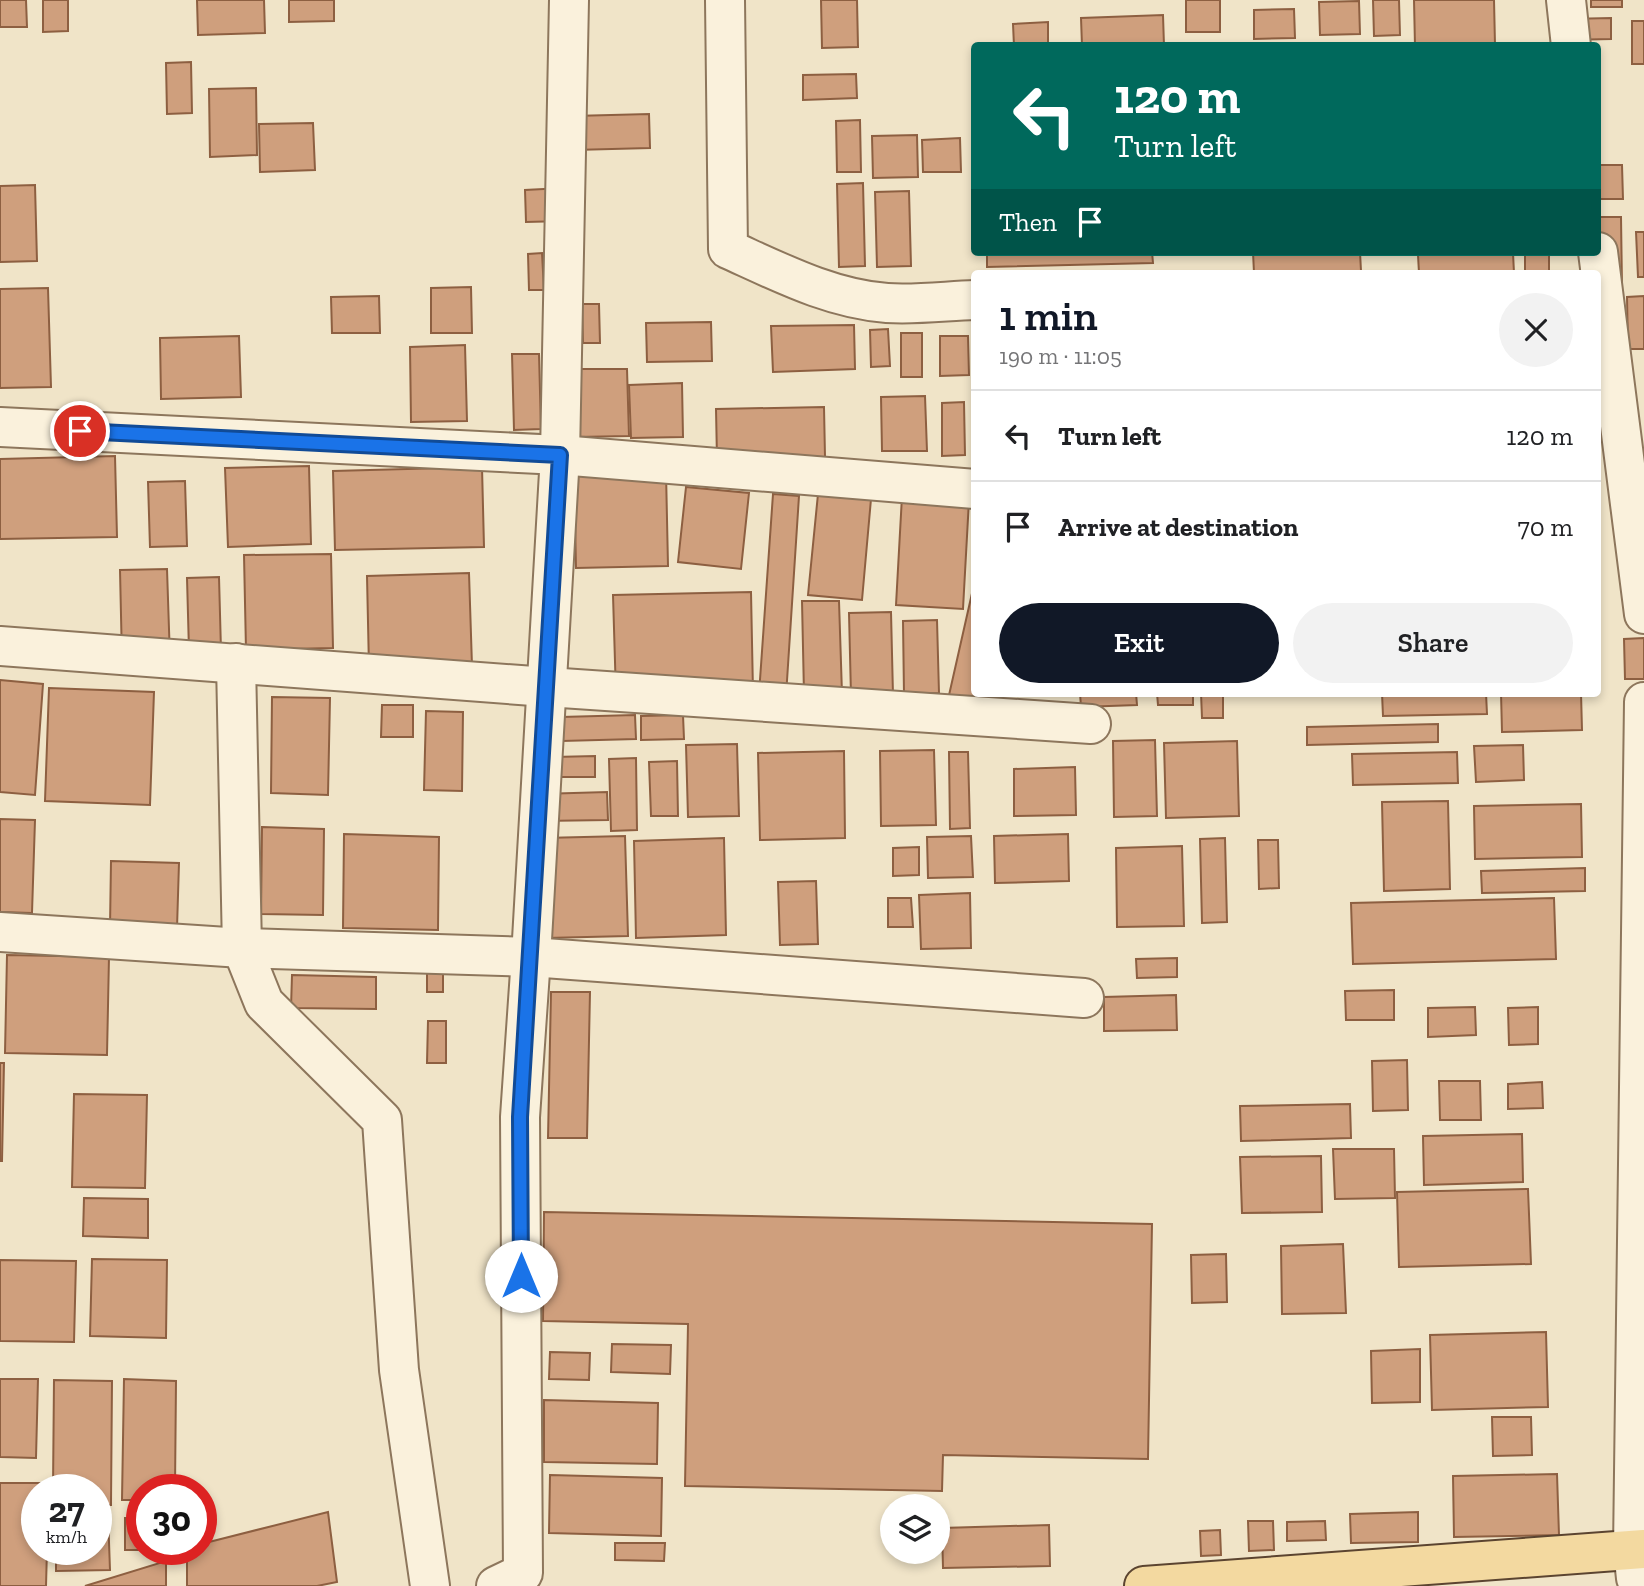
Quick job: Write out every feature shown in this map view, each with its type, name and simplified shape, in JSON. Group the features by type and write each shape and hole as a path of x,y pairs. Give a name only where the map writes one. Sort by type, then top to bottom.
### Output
{"main road":[{"path":"1144,1586 1638,1559"}],"street":[{"path":"496,1586 523,1573 520,1117 560,455 569,0"},
{"path":"724,0 728,249 789,277 836,294 887,303 971,300"},
{"path":"1566,0 1571,42"},
{"path":"1601,276 1644,614"},
{"path":"0,427 560,455 971,489"},
{"path":"0,646 1091,724"},
{"path":"236,663 242,948 264,1003 382,1121 399,1370 430,1586"},
{"path":"1638,1559 1644,702"},
{"path":"0,932 242,948 531,957 1084,998"}],"building":[{"path":"0,0 26,0 27,27 0,27"},
{"path":"43,0 68,0 68,31 43,32"},
{"path":"197,0 264,0 265,33 198,35"},
{"path":"289,0 334,0 334,21 289,22"},
{"path":"821,0 857,0 858,47 822,48"},
{"path":"1186,0 1220,0 1220,32 1186,32"},
{"path":"1373,0 1399,0 1400,35 1374,36"},
{"path":"1414,0 1494,0 1495,42 1415,42"},
{"path":"1591,0 1622,0 1622,7 1591,7"},
{"path":"1359,1 1360,34 1320,35 1319,2"},
{"path":"1294,9 1295,38 1254,39 1254,10"},
{"path":"1163,15 1164,42 1082,42 1081,18"},
{"path":"1611,18 1611,39 1567,40 1567,19"},
{"path":"1632,21 1644,21 1644,64 1632,64"},
{"path":"1048,22 1048,42 1014,42 1013,24"},
{"path":"191,62 192,113 167,114 166,63"},
{"path":"856,74 857,98 803,100 803,75"},
{"path":"256,88 257,155 210,157 209,89"},
{"path":"649,114 650,148 574,150 573,116"},
{"path":"860,120 861,172 837,172 836,121"},
{"path":"313,123 315,170 260,172 259,124"},
{"path":"917,135 918,177 873,178 872,136"},
{"path":"960,138 961,172 923,172 922,140"},
{"path":"1601,165 1622,165 1623,199 1601,199"},
{"path":"863,183 865,266 839,267 837,184"},
{"path":"35,185 37,261 0,262 0,186"},
{"path":"563,188 564,221 526,222 525,190"},
{"path":"909,191 911,266 877,267 875,192"},
{"path":"1601,217 1621,217 1622,287 1601,288 1601,270 1598,270 1598,256 1601,256"},
{"path":"1636,232 1644,232 1644,277 1638,277"},
{"path":"542,253 544,290 529,290 528,254"},
{"path":"987,256 1152,256 1153,263 987,267"},
{"path":"1253,256 1360,256 1361,270 1254,270"},
{"path":"1418,256 1513,256 1514,270 1419,270"},
{"path":"1525,256 1549,256 1549,270 1525,270"},
{"path":"471,287 472,333 431,333 431,288"},
{"path":"48,288 51,387 0,388 0,289"},
{"path":"379,296 380,333 332,333 331,297"},
{"path":"1644,296 1644,349 1628,349 1627,297"},
{"path":"582,304 599,304 600,343 583,343"},
{"path":"711,322 712,361 647,362 646,323"},
{"path":"854,325 855,369 773,372 771,326"},
{"path":"888,329 890,366 871,367 870,330"},
{"path":"901,333 922,333 922,377 901,377"},
{"path":"239,336 241,397 161,399 160,338"},
{"path":"940,336 968,336 969,375 940,376"},
{"path":"465,345 467,421 411,422 410,347"},
{"path":"512,354 539,354 541,429 514,430"},
{"path":"575,369 627,369 629,436 576,437"},
{"path":"682,383 683,437 631,438 629,385"},
{"path":"925,396 927,451 882,451 881,397"},
{"path":"964,402 965,455 942,456 942,403"},
{"path":"824,407 825,457 717,459 716,409"},
{"path":"115,456 117,537 0,539 0,459"},
{"path":"309,466 311,544 228,547 225,468"},
{"path":"482,467 484,547 335,550 333,471"},
{"path":"666,472 668,566 576,568 574,473"},
{"path":"185,481 187,546 150,547 148,482"},
{"path":"686,487 749,493 741,569 678,562"},
{"path":"773,494 799,496 786,696 759,694"},
{"path":"818,494 871,499 862,600 808,595"},
{"path":"902,496 969,500 963,609 896,605"},
{"path":"331,554 333,648 246,650 244,555"},
{"path":"167,569 170,659 122,660 120,570"},
{"path":"469,573 472,666 369,668 367,576"},
{"path":"219,577 221,651 189,651 187,578"},
{"path":"751,592 753,692 616,695 613,595"},
{"path":"971,598 971,697 985,697 982,712 947,704"},
{"path":"802,601 839,601 842,694 804,694"},
{"path":"891,612 893,695 851,696 849,613"},
{"path":"937,620 939,693 904,694 903,621"},
{"path":"1644,638 1644,679 1625,679 1624,639"},
{"path":"0,680 43,684 35,795 0,792"},
{"path":"49,688 154,692 150,805 45,801"},
{"path":"272,697 330,698 328,795 271,793"},
{"path":"1080,697 1136,697 1137,705 1081,707"},
{"path":"1157,697 1193,697 1193,705 1158,705"},
{"path":"1201,697 1223,697 1223,718 1202,718"},
{"path":"1382,697 1486,697 1487,714 1383,716"},
{"path":"1501,697 1581,697 1582,730 1502,732"},
{"path":"382,705 413,705 413,737 381,737"},
{"path":"426,711 463,712 462,791 424,790"},
{"path":"635,715 636,739 562,741 561,717"},
{"path":"683,715 684,739 641,740 641,716"},
{"path":"1438,724 1438,742 1307,745 1307,727"},
{"path":"1155,740 1157,816 1114,817 1113,741"},
{"path":"1237,741 1239,816 1166,818 1164,743"},
{"path":"737,744 739,816 688,817 686,745"},
{"path":"1523,745 1524,780 1476,782 1474,746"},
{"path":"934,750 936,825 881,826 880,751"},
{"path":"844,751 845,838 760,840 758,753"},
{"path":"949,752 968,752 970,828 950,829"},
{"path":"1457,752 1458,783 1353,785 1352,754"},
{"path":"595,756 595,777 554,777 554,757"},
{"path":"636,758 637,830 611,831 609,759"},
{"path":"677,761 678,816 651,816 649,762"},
{"path":"1075,767 1076,815 1014,816 1014,769"},
{"path":"607,792 608,820 541,821 540,794"},
{"path":"1448,801 1450,889 1384,891 1382,802"},
{"path":"1581,804 1582,857 1475,859 1474,806"},
{"path":"0,819 35,820 32,913 0,912"},
{"path":"262,827 324,829 323,915 261,914"},
{"path":"344,834 439,837 438,930 343,928"},
{"path":"1068,834 1069,881 995,883 994,836"},
{"path":"625,836 628,936 546,938 543,838"},
{"path":"971,836 973,877 928,878 927,837"},
{"path":"724,838 726,935 636,938 634,841"},
{"path":"1225,838 1227,922 1202,923 1200,839"},
{"path":"1258,840 1278,840 1279,888 1259,889"},
{"path":"1182,846 1184,926 1117,927 1116,848"},
{"path":"919,847 919,875 893,876 893,848"},
{"path":"111,861 179,863 177,928 110,927"},
{"path":"1585,868 1585,891 1482,893 1481,871"},
{"path":"816,881 818,944 780,945 778,882"},
{"path":"970,893 971,948 921,949 919,895"},
{"path":"888,898 911,898 913,927 888,927"},
{"path":"1554,898 1556,959 1353,964 1351,903"},
{"path":"7,955 109,957 107,1055 5,1053"},
{"path":"1177,958 1177,977 1137,978 1136,959"},
{"path":"427,970 443,970 443,992 427,992"},
{"path":"292,975 376,977 376,1009 291,1008"},
{"path":"1394,990 1394,1020 1346,1020 1345,991"},
{"path":"551,992 590,992 587,1138 548,1138"},
{"path":"1176,995 1177,1030 1104,1031 1104,997"},
{"path":"1475,1007 1476,1035 1428,1037 1428,1008"},
{"path":"1538,1007 1538,1044 1509,1045 1508,1008"},
{"path":"428,1021 446,1021 446,1063 427,1063"},
{"path":"1407,1060 1408,1110 1373,1111 1372,1061"},
{"path":"0,1063 4,1063 2,1161 0,1161"},
{"path":"1439,1081 1480,1081 1481,1120 1440,1120"},
{"path":"1542,1082 1543,1108 1508,1109 1508,1084"},
{"path":"74,1094 147,1095 145,1188 72,1187"},
{"path":"1350,1104 1351,1138 1241,1141 1240,1106"},
{"path":"1522,1134 1523,1182 1424,1185 1423,1136"},
{"path":"1333,1149 1394,1149 1395,1198 1335,1199"},
{"path":"1321,1156 1322,1212 1242,1213 1240,1157"},
{"path":"1528,1189 1531,1264 1399,1267 1397,1192"},
{"path":"84,1198 148,1199 148,1238 83,1236"},
{"path":"544,1212 1152,1224 1148,1459 943,1455 942,1491 685,1486 688,1324 543,1321"},
{"path":"1343,1244 1346,1313 1282,1314 1281,1246"},
{"path":"1226,1254 1227,1302 1192,1303 1191,1255"},
{"path":"92,1259 167,1260 166,1338 90,1336"},
{"path":"0,1260 76,1261 74,1342 0,1341"},
{"path":"1546,1332 1548,1407 1432,1410 1430,1335"},
{"path":"612,1344 671,1345 670,1374 611,1372"},
{"path":"1420,1349 1420,1402 1372,1403 1371,1351"},
{"path":"550,1352 590,1353 589,1380 549,1379"},
{"path":"0,1379 38,1379 36,1458 0,1457"},
{"path":"124,1379 176,1381 175,1474 126,1474 126,1500 122,1500"},
{"path":"54,1380 112,1381 111,1474 53,1474"},
{"path":"544,1400 658,1403 657,1464 544,1462"},
{"path":"1492,1417 1531,1417 1532,1455 1493,1456"},
{"path":"1557,1474 1559,1535 1454,1537 1453,1476"},
{"path":"550,1475 662,1478 661,1536 549,1533"},
{"path":"0,1483 21,1483 21,1565 47,1565 46,1586 0,1586"},
{"path":"328,1512 337,1582 317,1586 187,1586 187,1565 217,1565 217,1540"},
{"path":"1418,1512 1418,1542 1351,1543 1350,1514"},
{"path":"125,1518 126,1550 125,1550"},
{"path":"1248,1521 1273,1521 1274,1550 1249,1551"},
{"path":"1325,1521 1326,1540 1287,1541 1287,1522"},
{"path":"1049,1525 1050,1566 943,1568 943,1564 950,1564 950,1528"},
{"path":"1220,1530 1221,1555 1201,1556 1200,1531"},
{"path":"615,1543 665,1543 664,1561 615,1560"},
{"path":"56,1565 110,1565 110,1570 56,1571"},
{"path":"153,1565 166,1565 166,1586 85,1586"}],"route":[{"path":"80,431 560,455 520,1117 521,1276"}]}
